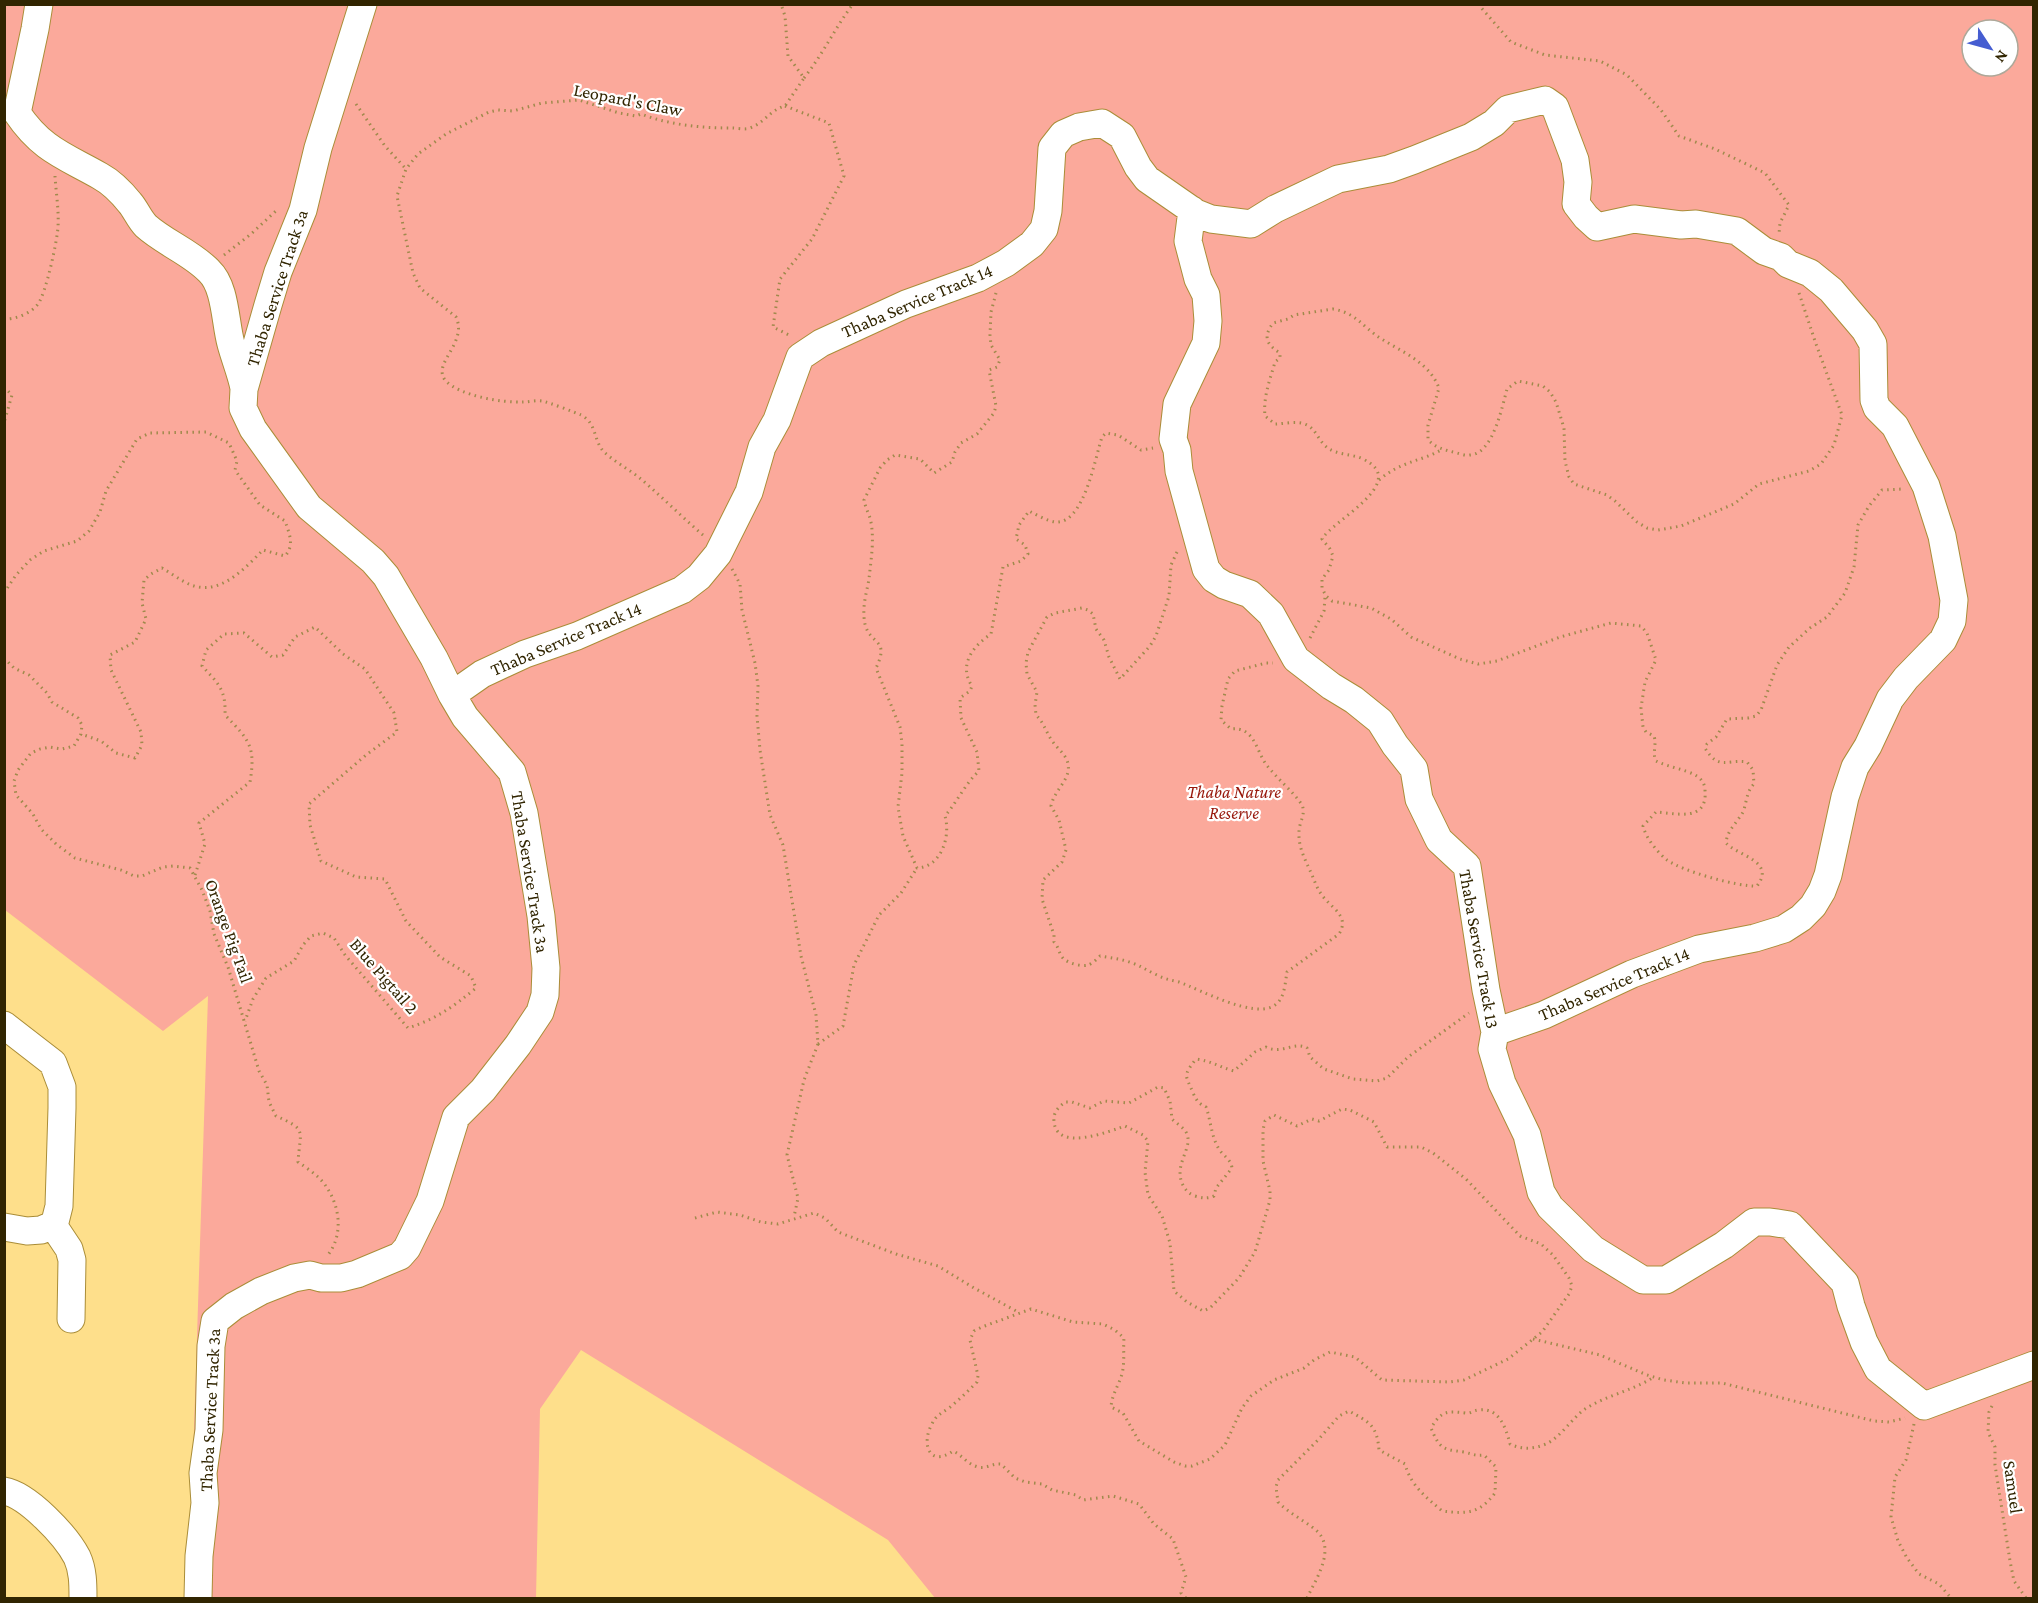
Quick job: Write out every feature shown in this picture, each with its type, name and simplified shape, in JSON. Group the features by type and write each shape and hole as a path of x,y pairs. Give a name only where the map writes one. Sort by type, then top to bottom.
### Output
{"street":[{"path":"39,4 17,113 44,145 109,182 131,204 146,225 204,266 216,280 244,389"},
{"name":"Thaba Service Track 3a","path":"198,1599 199,1556 205,1503 203,1468 209,1430 211,1346 215,1321 234,1306 261,1291 294,1278 310,1275 321,1278 341,1278 400,1257 407,1248 430,1201 456,1117 499,1071 535,1022 544,1003 546,986 541,916 519,792 507,764 465,717 386,576 373,561 309,507 253,429 243,408 244,389 278,272 303,210 318,148 363,4"},
{"name":"Thaba Service Track 14","path":"452,695 482,674 682,590 699,577 718,554 749,492 762,447 777,420 800,357 821,343 906,304 978,278 1006,263 1032,244 1044,229 1051,193 1049,177 1052,148 1063,134 1078,126 1102,123 1122,136 1147,179 1192,210 1211,219 1251,224 1275,209 1338,179 1389,169 1406,163 1471,136 1494,123 1508,109 1545,100 1555,107 1575,160 1578,182 1576,204 1598,227 1634,219 1681,225 1696,224 1737,231 1764,252 1781,257 1788,264 1810,273 1832,290 1865,330 1873,344 1874,400 1877,408 1896,426 1916,463 1930,498 1941,536 1954,600 1952,621 1943,640 1906,678 1890,699 1868,746 1855,767 1845,797 1828,875 1813,906 1801,918 1784,929 1755,938 1689,952 1632,974 1544,1015 1496,1032"},
{"name":"Thaba Service Track 13","path":"1192,210 1188,241 1198,279 1206,295 1208,321 1206,343 1177,405 1173,439 1177,450 1179,471 1206,569 1214,579 1224,585 1250,594 1270,614 1296,659 1380,721 1395,746 1414,769 1419,799 1439,840 1467,866 1486,990 1496,1032 1492,1049 1502,1083 1527,1135 1541,1192 1550,1207 1593,1249 1642,1280 1666,1280 1724,1245 1754,1222 1790,1225 1845,1283 1864,1342 1878,1369 1921,1410"},
{"path":"4,1025 53,1063 62,1087 59,1206 53,1225 41,1230 27,1231 4,1227"},
{"path":"53,1225 66,1244 72,1260 71,1319"},
{"path":"1921,1410 2034,1365"},
{"path":"7,1492 23,1499 36,1509 65,1540 76,1556 82,1572 83,1599"}],"path":[{"path":"781,4 785,16 788,56 804,78"},
{"name":"Leopard's Claw","path":"718,554 705,537 656,492 605,452 597,441 592,424 581,415 542,401 516,402 492,399 460,390 447,382 442,374 442,365 453,349 459,323 456,317 420,288 412,273 397,196 406,170 418,154 446,134 489,112 498,110 513,111 542,103 579,100 619,114 636,116 641,114 681,125 749,129 774,109 785,106 821,57 842,18 853,4"},
{"path":"1379,480 1379,473 1368,462 1362,458 1328,449 1308,425 1293,422 1275,424 1268,421 1265,416 1266,392 1273,375 1275,362 1280,358 1280,352 1271,348 1266,338 1273,323 1294,315 1333,309 1358,319 1378,337 1423,364 1437,382 1439,388 1426,433 1428,440 1434,447 1470,456 1484,448 1494,432 1507,389 1518,381 1543,386 1553,397 1561,416 1564,428 1565,460 1569,477 1574,484 1607,495 1636,522 1647,528 1658,530 1681,526 1734,504 1759,484 1809,471 1821,464 1834,445 1842,415 1778,241 1780,223 1789,205 1765,173 1715,149 1679,136 1661,110 1627,75 1600,61 1545,54 1511,42 1478,4"},
{"path":"340,76 362,116 406,170"},
{"path":"785,106 829,123 844,176 812,239 780,279 773,327 794,337 821,343"},
{"path":"4,319 12,319 32,310 38,303 52,257 58,230 58,211 54,168 44,145"},
{"path":"204,266 227,253 280,207"},
{"path":"917,868 903,836 898,807 902,773 900,727 876,668 883,652 881,645 866,631 864,615 872,544 870,517 864,500 880,468 887,460 895,456 920,459 934,472 952,462 961,443 977,434 994,413 996,406 989,370 996,367 1000,360 991,345 991,312 1006,263"},
{"path":"4,387 12,395 4,423"},
{"path":"4,593 30,560 44,551 77,541 89,531 100,512 106,491 137,439 150,433 206,432 228,443 237,461 235,470 260,505 285,521 291,541 289,552 285,556 263,550 232,578 217,586 205,588 190,585 162,568 144,580 142,603 146,618 135,642 110,655 111,670 141,732 142,745 135,758 116,753 101,741 81,734 82,725 78,718 52,702 47,693 29,675 14,669 4,658"},
{"path":"917,868 925,868 932,864 939,855 945,844 947,823 945,816 970,779 979,771 977,752 961,718 960,699 970,691 972,686 967,679 965,667 978,642 991,634 1003,567 1021,561 1028,554 1025,545 1016,539 1019,525 1029,512 1055,522 1067,520 1076,512 1089,482 1102,437 1106,433 1118,435 1141,450 1150,449 1167,439 1173,439"},
{"path":"1443,449 1433,455 1410,461 1388,473 1379,480 1364,501 1322,538 1333,556 1329,570 1322,579 1322,588 1326,596 1341,604 1371,608 1391,619 1411,637 1434,649 1478,664 1497,661 1560,637 1611,623 1641,626 1647,633 1656,660 1645,682 1641,708 1643,727 1646,732 1654,736 1656,743 1654,757 1656,761 1666,766 1696,776 1704,783 1706,792 1704,802 1698,811 1679,816 1656,812 1643,826 1644,830 1667,860 1680,867 1733,884 1757,886 1762,875 1755,859 1731,848 1726,843 1727,835 1743,811 1749,789 1754,784 1753,770 1746,762 1723,764 1715,760 1705,748 1707,744 1716,737 1727,719 1756,716 1761,710 1777,665 1789,647 1810,628 1827,617 1845,593 1854,567 1858,525 1881,490 1891,488 1914,492 1930,498"},
{"path":"1192,521 1172,565 1169,596 1156,636 1150,646 1120,679 1109,657 1104,640 1096,629 1093,614 1082,608 1047,617 1028,652 1027,674 1037,692 1036,715 1044,722 1050,739 1064,753 1068,765 1068,772 1053,796 1051,806 1059,820 1065,850 1062,862 1043,880 1042,899 1054,935 1054,942 1062,957 1067,961 1085,966 1100,956 1130,962 1158,976 1179,982 1222,1001 1241,1006 1264,1008 1271,1007 1280,1000 1284,993 1287,972 1290,969 1339,934 1343,921 1318,889 1302,851 1299,829 1304,813 1300,802 1288,790 1281,778 1268,767 1253,739 1245,731 1238,728 1231,729 1221,720 1228,679 1235,671 1266,663 1296,659 1324,611 1326,596"},
{"path":"718,554 731,567 740,584 742,610 755,663 758,686 757,716 770,815 783,845 801,956 816,1015 818,1044 804,1080 787,1155 798,1198 794,1217"},
{"name":"Blue Pigtail 2","path":"195,875 205,844 199,823 250,782 254,759 242,733 225,715 226,699 217,682 202,666 207,650 224,633 244,633 272,657 283,655 295,637 315,627 342,654 365,669 394,712 397,732 366,755 309,804 310,825 321,861 356,877 386,879 406,921 440,957 471,976 476,988 449,1010 408,1028 345,955 334,938 323,933 311,936 294,961 266,978 253,999 245,1022"},
{"name":"Orange Pig Tail","path":"81,734 74,746 62,749 50,747 31,753 18,770 14,782 16,795 33,814 41,829 75,858 122,870 134,876 142,876 163,867 173,866 190,868 195,875 210,912 214,934 228,967 259,1071 267,1085 269,1102 276,1116 292,1122 300,1130 302,1136 298,1161 318,1177 333,1197 339,1228 331,1251 310,1275"},
{"path":"818,1044 843,1026 854,965 879,915 901,893 917,868"},
{"path":"1186,1599 1181,1593 1186,1577 1173,1539 1154,1524 1139,1504 1113,1496 1083,1500 1076,1495 1052,1490 1042,1484 1015,1478 1001,1464 995,1463 987,1467 980,1467 971,1464 953,1451 945,1457 937,1457 930,1453 927,1434 937,1415 977,1382 978,1376 970,1340 975,1331 1031,1309 1073,1322 1103,1324 1115,1330 1124,1338 1124,1366 1112,1399 1112,1407 1123,1413 1139,1441 1185,1466 1200,1464 1218,1453 1232,1434 1242,1408 1251,1396 1274,1380 1304,1368 1330,1352 1355,1357 1382,1380 1450,1382 1464,1380 1508,1359 1542,1332 1569,1294 1572,1286 1563,1267 1541,1244 1520,1236 1466,1179 1433,1153 1421,1147 1387,1147 1374,1122 1360,1114 1342,1110 1319,1121 1312,1119 1297,1126 1274,1115 1265,1121 1263,1161 1270,1200 1255,1252 1239,1278 1210,1308 1203,1311 1174,1291 1170,1243 1162,1216 1148,1195 1145,1172 1148,1141 1143,1135 1125,1126 1088,1137 1069,1138 1056,1128 1055,1112 1065,1102 1090,1108 1104,1101 1129,1103 1158,1087 1164,1088 1170,1101 1172,1119 1186,1132 1188,1143 1180,1169 1184,1186 1190,1194 1209,1198 1214,1196 1216,1188 1232,1168 1232,1163 1219,1149 1206,1107 1197,1102 1186,1082 1188,1069 1196,1059 1211,1061 1234,1071 1255,1052 1266,1047 1274,1051 1301,1045 1307,1048 1310,1057 1324,1069 1353,1079 1377,1081 1388,1078 1408,1057 1466,1016 1481,1001 1486,990"},
{"path":"695,1218 717,1212 778,1224 794,1217 814,1213 825,1218 838,1232 896,1254 938,1266 1019,1312"},
{"path":"1533,1339 1600,1355 1654,1377 1686,1383 1722,1383 1874,1421 1889,1422 1921,1410"},
{"path":"1307,1599 1321,1571 1325,1546 1322,1536 1315,1528 1278,1502 1276,1487 1278,1480 1286,1470 1318,1440 1339,1416 1349,1411 1376,1429 1379,1450 1405,1464 1413,1485 1442,1511 1476,1511 1496,1493 1496,1467 1484,1455 1474,1456 1465,1452 1446,1451 1440,1445 1431,1428 1443,1414 1453,1410 1469,1414 1478,1410 1488,1410 1503,1422 1510,1444 1520,1449 1534,1447 1551,1441 1575,1418 1593,1405 1654,1377"},
{"name":"Samuel","path":"2000,1378 2000,1386 1989,1412 1988,1432 1995,1447 1995,1465 2014,1581 2026,1599"},
{"path":"1921,1410 1905,1460 1895,1477 1892,1517 1898,1541 1907,1558 1919,1574 1939,1584 1951,1599"}],"green space":[{"name":"Thaba Nature Reserve","path":"4,5 2033,5 2033,1598 935,1598 888,1540 581,1350 540,1409 536,1598 184,1598 191,1522 208,996 163,1031 5,910"}]}
